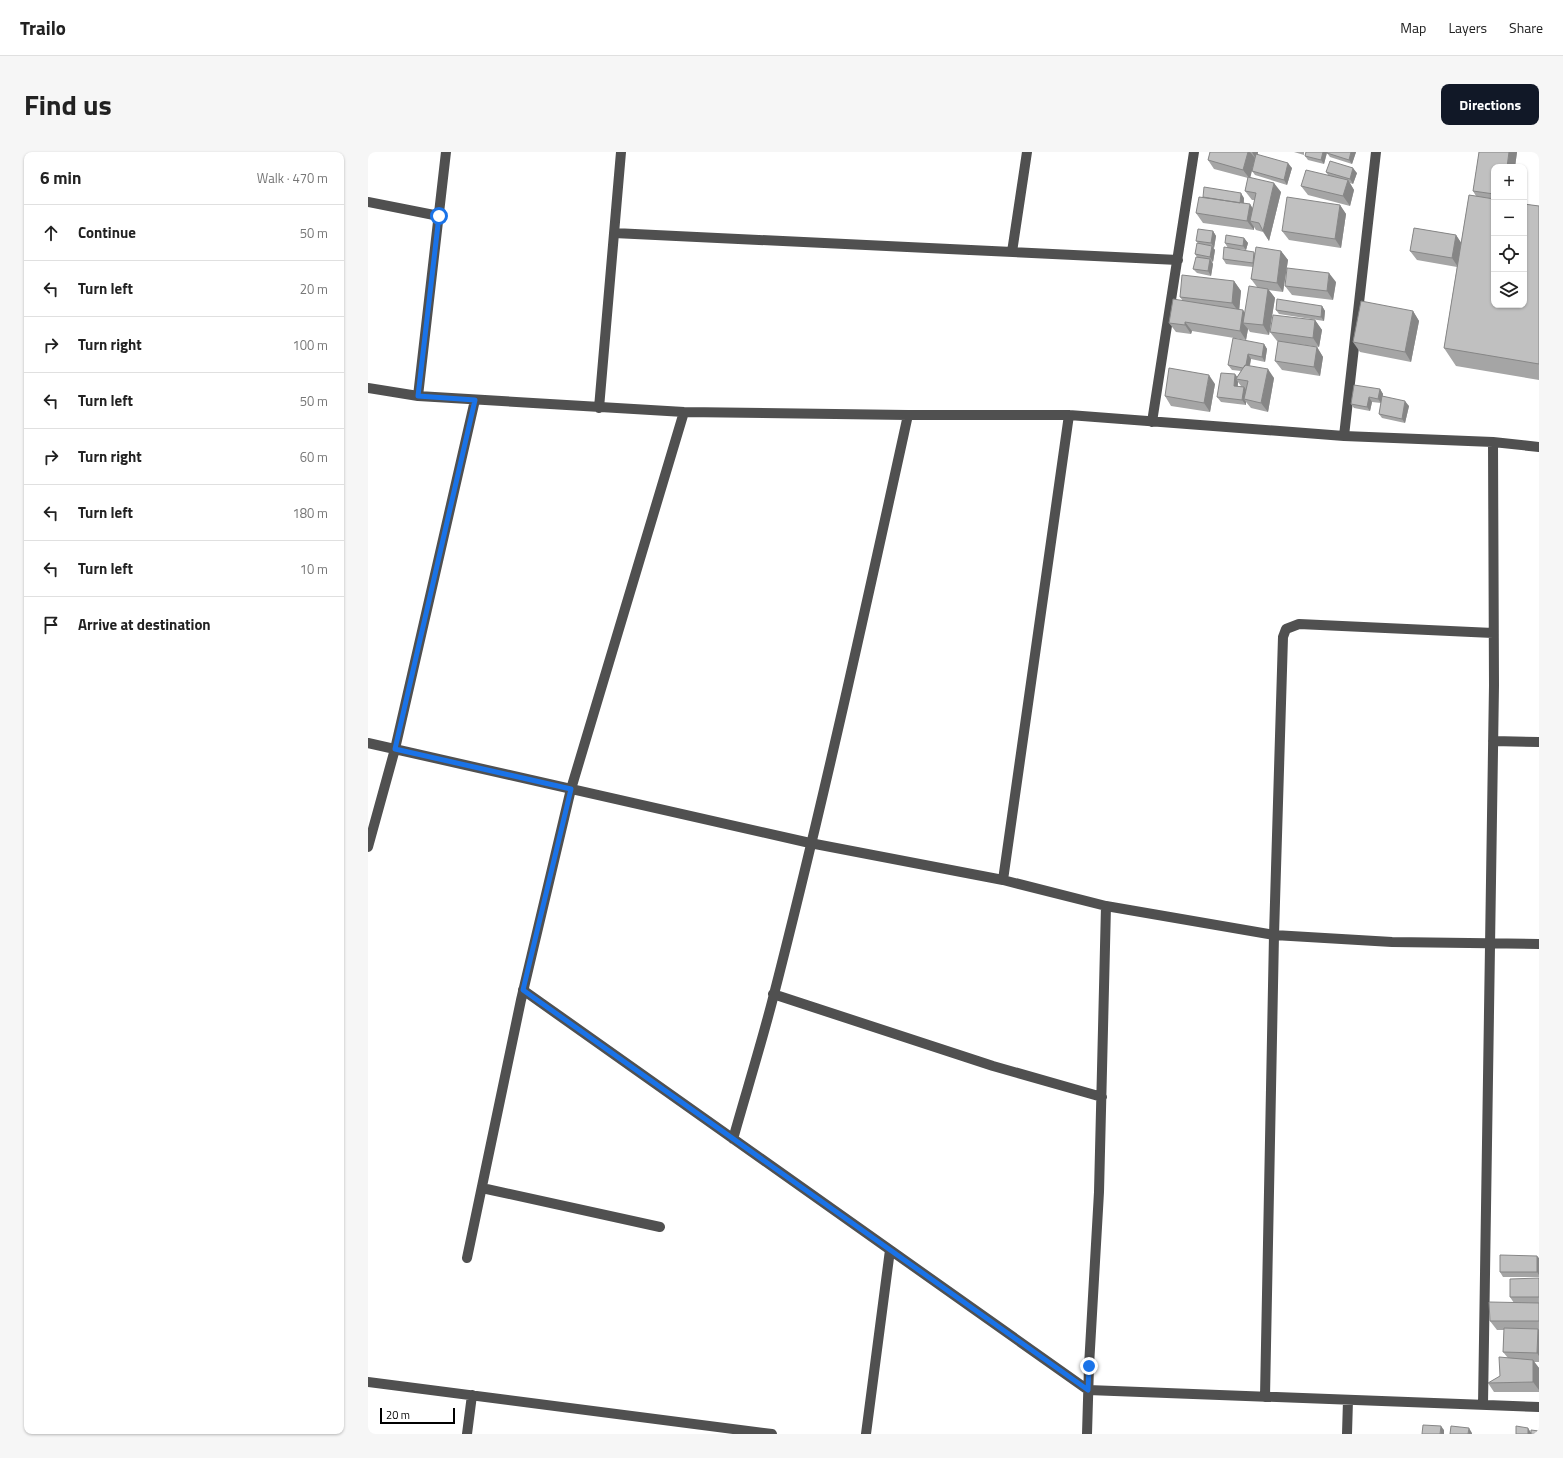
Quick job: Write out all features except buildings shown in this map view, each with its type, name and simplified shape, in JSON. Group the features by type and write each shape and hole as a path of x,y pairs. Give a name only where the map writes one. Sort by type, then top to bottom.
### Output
{"street":[{"path":"418,396 446,152"},
{"path":"599,408 622,152"},
{"path":"1012,252 1028,152"},
{"path":"1152,422 1194,152"},
{"path":"1344,436 1376,152"},
{"path":"368,202 439,216"},
{"path":"614,233 1178,260"},
{"path":"368,388 418,396 599,408 684,412 908,416 1069,415 1344,436 1493,442 1539,447"},
{"path":"368,847 395,749 475,400"},
{"path":"467,1258 523,990 571,789 684,412"},
{"path":"1004,880 1069,415"},
{"path":"733,1139 773,994 851,674 908,416"},
{"path":"1483,1405 1493,741 1493,442"},
{"path":"1265,1397 1274,935 1283,637 1286,629 1299,624 1493,633"},
{"path":"1493,741 1539,742"},
{"path":"368,743 810,843 1004,880 1106,906 1274,935 1392,942 1539,944"},
{"path":"1087,1434 1099,1192 1106,906"},
{"path":"523,990 1088,1390 1539,1407"},
{"path":"773,994 993,1066 1102,1097"},
{"path":"482,1188 660,1227"},
{"path":"866,1434 890,1250"},
{"path":"368,1382 772,1434"},
{"path":"467,1434 472,1395"},
{"path":"1347,1434 1348,1400"}],"route":[{"path":"439,216 418,396 475,400 395,749 571,789 523,990 1088,1390 1089,1366"}]}
